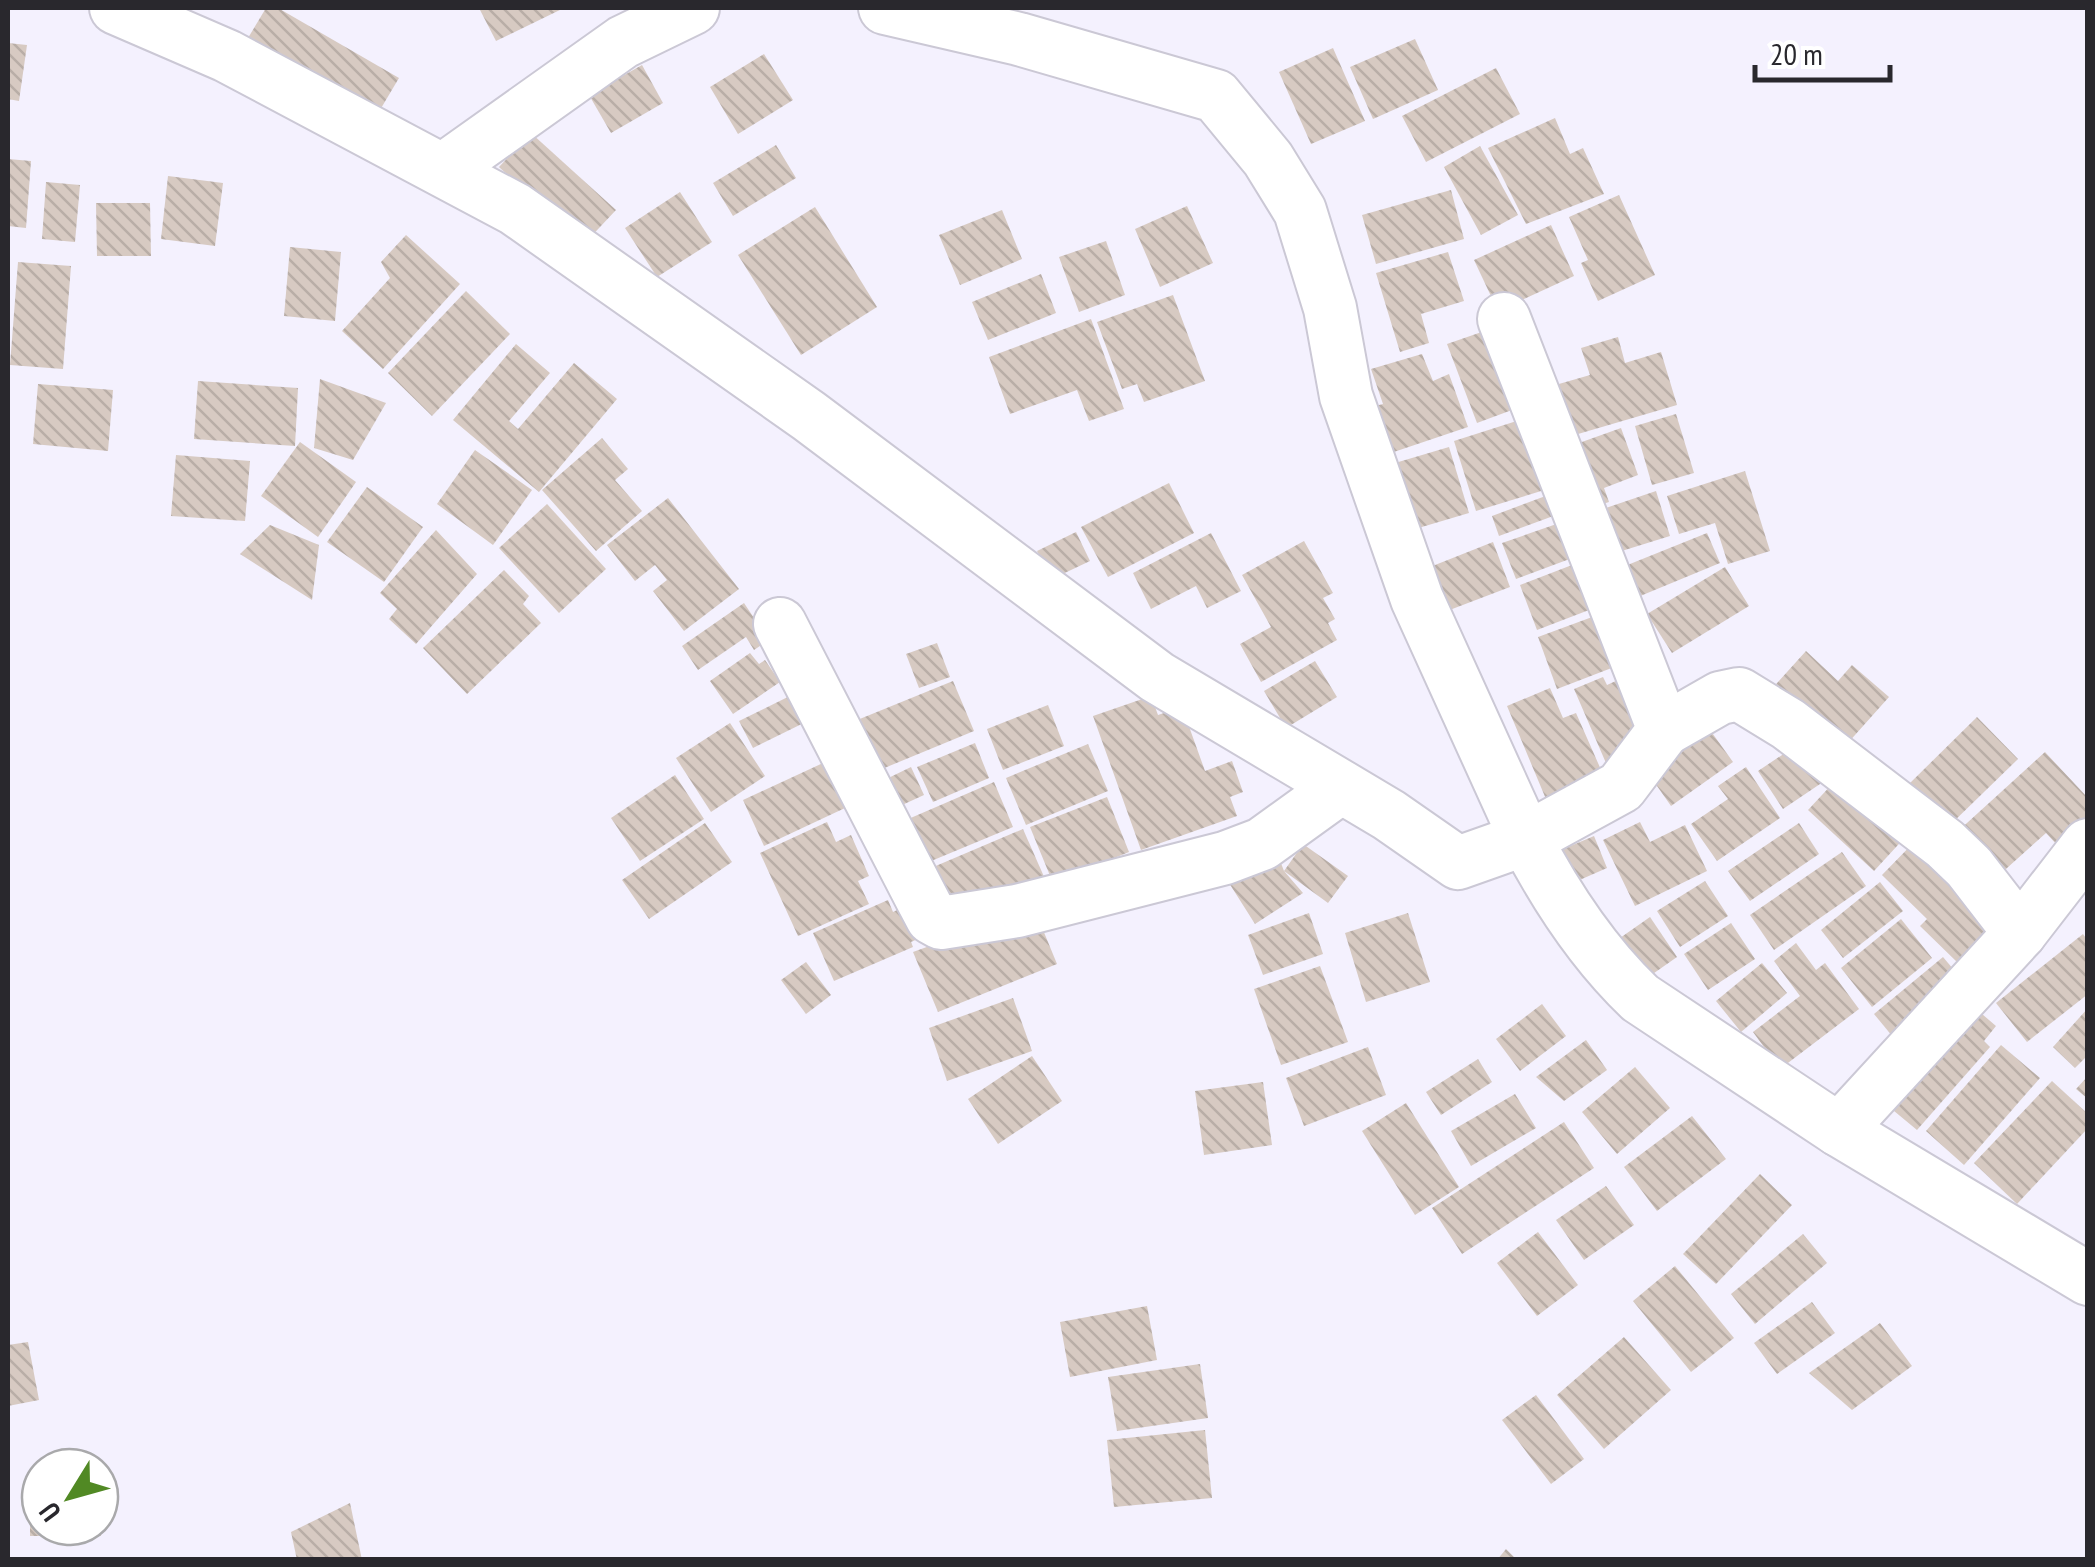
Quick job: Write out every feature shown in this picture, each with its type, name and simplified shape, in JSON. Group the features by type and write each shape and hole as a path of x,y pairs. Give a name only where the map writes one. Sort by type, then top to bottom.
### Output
{"street":[{"path":"116,8 227,56 515,209 635,290 962,528 1157,677 1327,798 1458,863 1504,847 1621,787 1664,730 1720,698 1739,694 1788,724 1944,844 1969,866 2020,933"},
{"path":"443,170 623,42 693,8"},
{"path":"885,8 1019,38 1216,96 1268,159 1300,211 1330,308 1346,396 1504,847 1541,868 1614,973 1640,998 1838,1130 2088,1278"},
{"path":"1504,319 1664,730"},
{"path":"780,624 922,899 940,923 1172,875 1262,844 1327,798"},
{"path":"1838,1130 2020,933 2088,845"}],"building":[{"path":"266,8 278,8 399,78 377,115 248,38"},
{"path":"479,8 564,8 496,41"},
{"path":"1415,39 1438,90 1373,119 1350,67"},
{"path":"8,43 27,45 19,101 8,99"},
{"path":"1333,48 1365,121 1311,144 1279,72"},
{"path":"764,54 793,100 738,134 710,87"},
{"path":"642,65 663,103 611,133 589,95"},
{"path":"1496,68 1520,114 1426,162 1402,116"},
{"path":"1555,118 1570,154 1583,148 1604,194 1526,224 1488,148"},
{"path":"531,133 616,210 584,244 499,167"},
{"path":"776,145 796,178 733,216 713,183"},
{"path":"1480,146 1518,215 1481,235 1444,167"},
{"path":"8,159 31,161 26,228 8,226"},
{"path":"168,176 223,183 215,246 161,239"},
{"path":"46,182 80,185 75,242 42,239"},
{"path":"1451,190 1464,239 1376,264 1362,215"},
{"path":"680,192 712,242 657,277 625,228"},
{"path":"1619,195 1655,275 1598,301 1581,263 1588,260 1569,217"},
{"path":"96,203 150,203 151,256 97,256"},
{"path":"1187,206 1213,263 1160,287 1135,229"},
{"path":"815,207 877,307 801,355 738,255"},
{"path":"1002,210 1022,259 960,285 939,235"},
{"path":"1551,225 1574,276 1498,311 1474,260"},
{"path":"406,235 460,284 383,369 342,331 390,278 381,262"},
{"path":"1106,241 1125,295 1079,312 1059,257"},
{"path":"290,247 341,252 335,321 284,316"},
{"path":"1448,252 1464,301 1421,314 1429,343 1400,352 1376,273"},
{"path":"18,262 71,266 63,369 10,365"},
{"path":"1041,274 1056,313 988,340 972,302"},
{"path":"466,291 510,334 432,416 388,373"},
{"path":"1173,295 1205,381 1144,402 1137,384 1122,389 1097,322"},
{"path":"1091,319 1124,409 1089,421 1077,390 1010,414 989,357"},
{"path":"1499,326 1528,404 1477,423 1447,344"},
{"path":"1618,337 1625,363 1661,352 1677,405 1561,439 1545,388 1590,375 1581,348"},
{"path":"516,344 550,373 509,421 518,429 574,363 617,399 539,492 453,420"},
{"path":"1422,354 1433,381 1449,374 1468,427 1376,458 1360,410 1383,404 1371,369"},
{"path":"320,379 386,403 353,460 314,448"},
{"path":"198,381 298,388 295,446 194,439"},
{"path":"38,384 113,390 108,451 33,444"},
{"path":"1676,414 1694,473 1652,485 1635,426"},
{"path":"1529,417 1551,488 1476,511 1454,441"},
{"path":"1621,428 1638,475 1604,488 1609,502 1587,509 1565,448"},
{"path":"602,438 628,469 615,480 642,511 596,551 542,490"},
{"path":"300,442 356,482 318,537 261,496"},
{"path":"1449,447 1469,513 1405,532 1385,466"},
{"path":"475,450 532,490 493,545 437,504"},
{"path":"176,455 250,461 245,521 171,516"},
{"path":"1745,471 1770,551 1728,564 1715,523 1679,534 1667,496"},
{"path":"1169,483 1194,533 1108,577 1081,527"},
{"path":"367,487 423,527 384,582 327,542"},
{"path":"1559,491 1567,511 1499,536 1492,516"},
{"path":"1656,491 1670,536 1612,554 1597,511"},
{"path":"668,498 739,589 684,631 653,591 667,580 655,565 635,581 607,545"},
{"path":"547,504 606,569 559,613 499,548"},
{"path":"1571,519 1583,554 1516,579 1502,543"},
{"path":"270,525 319,545 312,600 240,554"},
{"path":"436,530 477,574 416,644 389,619 397,609 380,593"},
{"path":"1076,532 1090,561 1052,579 1037,551"},
{"path":"1211,533 1241,591 1207,608 1196,586 1151,609 1133,573"},
{"path":"1707,533 1720,563 1633,599 1620,568"},
{"path":"1304,541 1333,593 1323,598 1335,619 1328,623 1337,640 1261,682 1240,644 1271,627 1242,575"},
{"path":"1493,542 1510,587 1447,611 1430,567"},
{"path":"1585,560 1602,605 1537,630 1520,585"},
{"path":"1725,567 1749,606 1672,653 1647,614"},
{"path":"504,570 529,596 523,604 541,623 467,694 423,648"},
{"path":"744,603 760,627 776,635 754,650 746,637 698,670 682,646"},
{"path":"1603,613 1622,664 1557,689 1538,637"},
{"path":"937,643 950,677 919,688 906,654"},
{"path":"1806,651 1838,681 1852,665 1889,697 1838,754 1769,692"},
{"path":"750,653 759,664 765,660 780,682 733,714 710,681"},
{"path":"1315,661 1337,697 1286,728 1264,691"},
{"path":"1631,674 1655,729 1609,770 1574,689 1603,677 1607,685"},
{"path":"953,681 974,731 865,776 845,725"},
{"path":"806,688 820,715 753,748 739,721"},
{"path":"1550,688 1563,718 1576,713 1609,788 1551,811 1507,706"},
{"path":"1151,696 1158,715 1182,707 1205,771 1232,761 1243,792 1230,797 1237,816 1141,850 1093,716"},
{"path":"1048,705 1064,746 1003,770 987,729"},
{"path":"1977,717 2018,759 1948,827 1908,785"},
{"path":"730,723 765,776 711,812 676,758"},
{"path":"1710,730 1733,762 1671,806 1648,773"},
{"path":"975,743 989,778 933,802 917,767"},
{"path":"1088,744 1108,791 1026,825 1006,778"},
{"path":"1797,745 1823,782 1783,809 1758,771"},
{"path":"2045,752 2088,798 2088,822 2059,847 2046,833 1997,877 1956,833"},
{"path":"823,763 845,808 764,846 743,800"},
{"path":"911,767 924,795 889,811 876,784"},
{"path":"1746,767 1780,818 1717,861 1691,824 1728,799 1718,786"},
{"path":"675,775 704,819 640,861 611,818"},
{"path":"1835,781 1909,833 1874,871 1808,810"},
{"path":"994,782 1013,827 924,864 906,820"},
{"path":"1107,797 1129,852 1053,883 1030,827"},
{"path":"827,822 836,842 851,835 869,876 858,881 869,904 798,936 760,853"},
{"path":"1640,822 1650,842 1685,825 1707,871 1635,906 1603,840"},
{"path":"705,823 732,862 649,919 622,880"},
{"path":"1799,823 1819,854 1750,901 1728,871"},
{"path":"1023,829 1045,879 952,917 931,868"},
{"path":"1921,835 1991,929 1958,963 1920,926 1927,919 1882,875"},
{"path":"1594,836 1607,868 1575,882 1561,850"},
{"path":"1303,844 1348,876 1328,903 1284,871"},
{"path":"1842,852 1866,886 1774,950 1750,915"},
{"path":"1277,853 1284,871 1303,893 1255,924 1229,883"},
{"path":"1705,881 1728,916 1680,947 1657,911"},
{"path":"1880,882 1903,911 1843,958 1821,930"},
{"path":"888,900 893,912 912,903 926,935 911,942 913,947 834,981 813,933"},
{"path":"1034,908 1057,964 938,1012 913,952"},
{"path":"1309,913 1323,954 1263,975 1248,935"},
{"path":"1408,913 1430,982 1366,1002 1345,933"},
{"path":"1650,917 1677,957 1637,985 1610,945"},
{"path":"1901,919 1932,958 1872,1007 1841,968"},
{"path":"1731,923 1755,959 1708,990 1684,954"},
{"path":"2083,934 2088,941 2088,994 2027,1042 1996,1003"},
{"path":"1796,943 1816,970 1825,963 1859,1009 1780,1069 1753,1032 1800,996 1774,961"},
{"path":"1943,957 1959,976 1898,1043 1874,1014"},
{"path":"806,962 831,995 806,1014 781,980"},
{"path":"1762,963 1787,993 1741,1032 1716,1001"},
{"path":"1320,966 1348,1042 1281,1065 1254,989"},
{"path":"1013,998 1032,1051 947,1081 929,1028"},
{"path":"1968,1002 1996,1026 1984,1041 1990,1047 1917,1130 1882,1101"},
{"path":"1542,1004 1566,1036 1520,1071 1496,1039"},
{"path":"2088,1008 2088,1055 2075,1068 2053,1047"},
{"path":"1586,1040 1607,1070 1564,1101 1536,1077"},
{"path":"2001,1045 2040,1078 1964,1165 1926,1131"},
{"path":"1368,1047 1386,1095 1304,1126 1286,1078"},
{"path":"1032,1056 1062,1101 998,1144 968,1099"},
{"path":"1478,1059 1492,1082 1441,1115 1426,1092"},
{"path":"1635,1067 1670,1108 1617,1154 1582,1112"},
{"path":"2088,1076 2088,1099 2076,1089"},
{"path":"2052,1081 2088,1114 2088,1128 2017,1204 1974,1163"},
{"path":"1263,1082 1272,1145 1204,1155 1195,1091"},
{"path":"1515,1094 1536,1128 1471,1166 1451,1131"},
{"path":"1406,1103 1459,1187 1415,1215 1362,1131"},
{"path":"1692,1116 1726,1159 1657,1211 1624,1167"},
{"path":"1564,1122 1594,1168 1462,1254 1432,1208"},
{"path":"1760,1174 1792,1205 1716,1284 1683,1254"},
{"path":"1606,1186 1634,1225 1584,1260 1556,1220"},
{"path":"1538,1232 1578,1285 1537,1316 1497,1263"},
{"path":"1803,1234 1827,1263 1755,1324 1731,1294"},
{"path":"1675,1266 1734,1338 1691,1372 1633,1301"},
{"path":"1812,1302 1835,1333 1777,1374 1754,1343"},
{"path":"1147,1306 1157,1360 1070,1377 1060,1322"},
{"path":"1880,1323 1912,1366 1852,1410 1809,1373"},
{"path":"1624,1337 1671,1390 1604,1449 1557,1395"},
{"path":"28,1342 39,1400 8,1406 8,1345"},
{"path":"1200,1364 1208,1418 1117,1431 1108,1377"},
{"path":"1536,1395 1584,1459 1551,1484 1502,1420"},
{"path":"1205,1430 1212,1498 1114,1507 1107,1440"},
{"path":"350,1503 362,1560 297,1560 291,1532"},
{"path":"1506,1549 1517,1560 1497,1560"}]}
